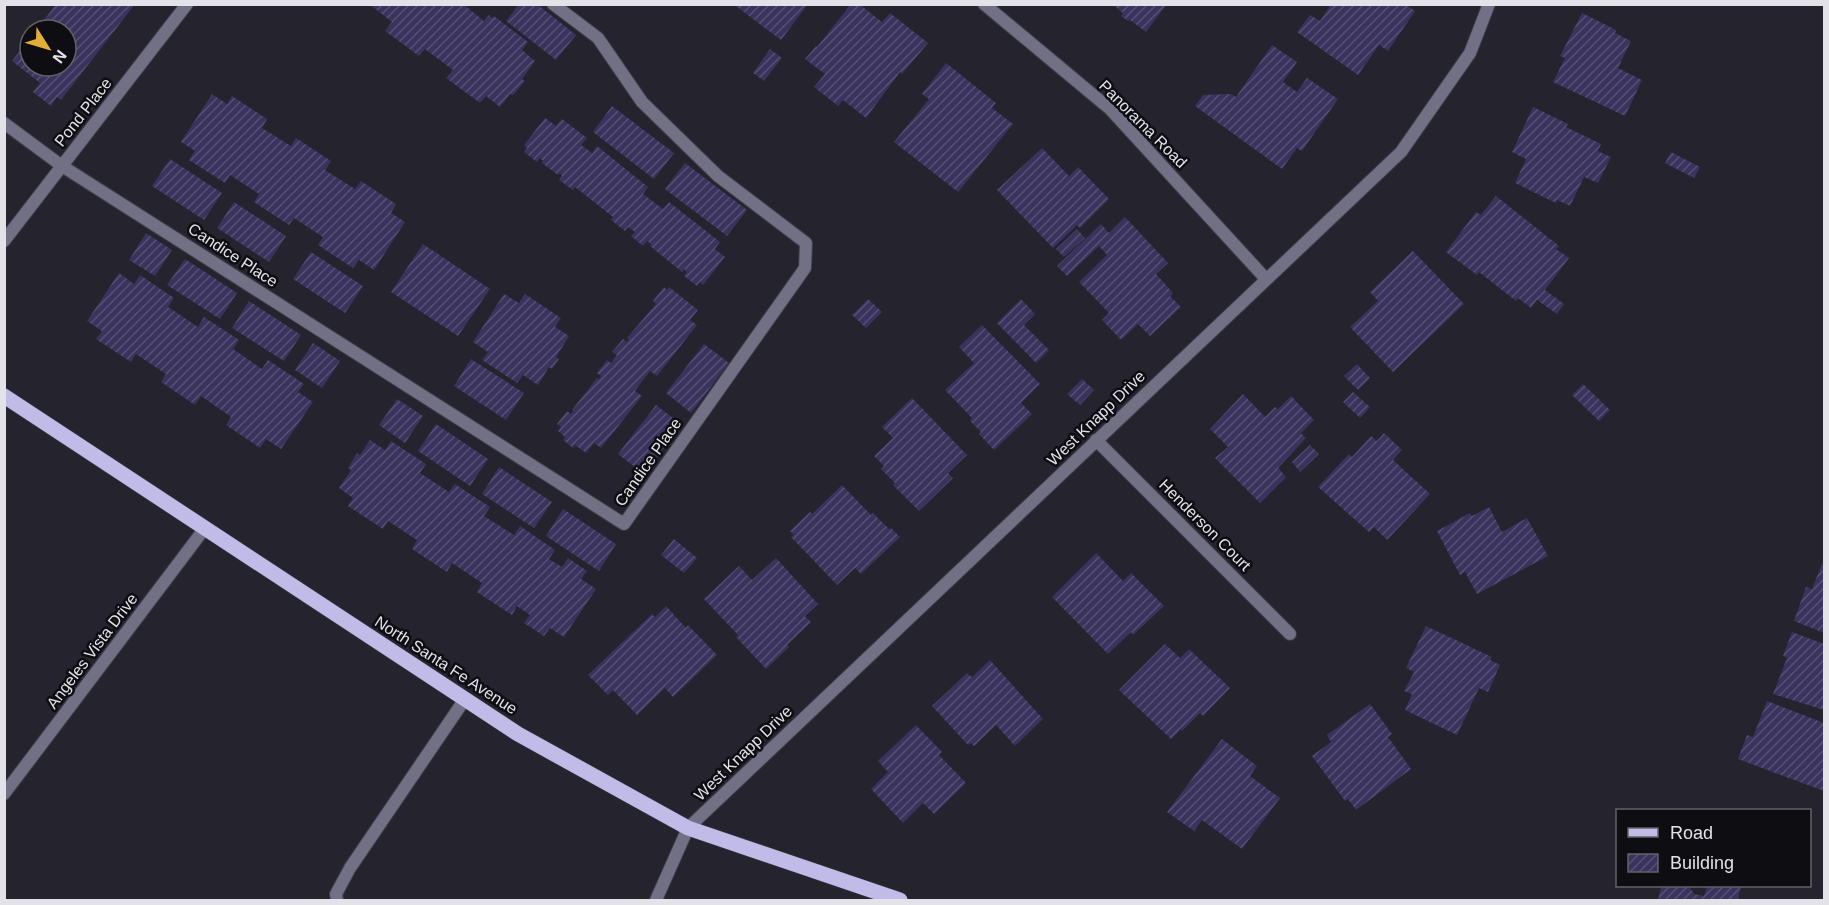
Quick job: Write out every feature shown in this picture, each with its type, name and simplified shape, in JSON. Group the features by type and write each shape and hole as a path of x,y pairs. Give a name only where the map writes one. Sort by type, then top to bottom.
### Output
{"main road":[{"name":"North Santa Fe Avenue","path":"4,396 518,734 688,828 900,900"}],"street":[{"name":"Pond Place","path":"4,241 188,4"},
{"name":"Candice Place","path":"62,166 624,524 805,268 806,243 718,176 642,102 598,38 553,4"},
{"name":"Panorama Road","path":"984,4 1110,109 1266,279"},
{"name":"West Knapp Drive","path":"688,828 1401,152 1470,53 1489,4"},
{"path":"4,123 62,166"},
{"name":"Henderson Court","path":"1096,440 1290,634"},
{"name":"Angeles Vista Drive","path":"4,794 205,528"},
{"path":"337,900 336,894 350,868 465,699"},
{"path":"656,900 688,828"}],"building":[{"path":"56,4 135,4 78,78 78,18 46,18"},
{"path":"369,4 463,4 484,21 489,15 493,18 494,16 528,42 522,50 535,61 522,79 525,81 513,95 510,94 500,107 486,96 480,103 446,78 453,70 425,49 419,56 385,31 392,22"},
{"path":"519,4 537,4 576,35 556,60 506,21"},
{"path":"733,4 808,4 781,40"},
{"path":"851,4 859,4 882,22 890,13 928,43 902,74 900,72 866,118 843,100 838,106 814,87 825,74 805,59"},
{"path":"1112,4 1167,4 1146,32 1121,16 1123,13"},
{"path":"1331,4 1405,4 1415,11 1388,51 1379,45 1358,75 1297,32 1310,15 1320,21"},
{"path":"1582,13 1616,30 1615,33 1631,41 1618,68 1642,80 1625,116 1553,82 1565,58 1560,56"},
{"path":"1272,45 1297,62 1283,82 1297,92 1307,78 1338,99 1302,151 1297,148 1282,169 1195,106 1203,95 1231,94 1236,97"},
{"path":"770,49 782,58 764,81 753,73"},
{"path":"18,53 18,66 12,61"},
{"path":"946,63 996,103 992,108 1013,124 958,192 894,142 929,99 922,94"},
{"path":"34,78 78,78 61,100 57,97 51,106 33,92 40,83"},
{"path":"212,94 227,104 232,96 267,119 262,128 291,146 296,138 331,161 325,170 355,189 361,181 396,204 391,213 405,222 374,270 359,260 353,268 318,245 323,237 294,218 289,225 254,202 259,194 230,175 225,183 189,160 195,151 181,142"},
{"path":"612,106 674,153 654,179 593,132"},
{"path":"1533,107 1601,144 1598,151 1611,157 1598,183 1584,177 1570,206 1557,200 1556,203 1515,183 1526,159 1512,152"},
{"path":"545,118 556,126 562,119 587,138 581,145 592,153 597,146 648,187 643,194 663,209 669,202 720,242 715,249 725,257 703,285 700,282 697,286 684,276 687,272 684,269 682,272 647,241 643,246 631,236 635,232 628,227 625,231 611,220 613,217 575,187 573,190 559,180 562,176 560,173 558,175 542,163 540,158 537,162 524,152 527,148 524,145"},
{"path":"1042,148 1069,176 1078,167 1109,199 1080,228 1077,225 1053,248 997,190"},
{"path":"1671,152 1700,167 1694,178 1665,163"},
{"path":"170,159 222,193 204,220 152,186"},
{"path":"685,163 747,210 727,236 665,189"},
{"path":"1496,196 1559,246 1556,249 1569,258 1545,290 1564,304 1557,314 1537,300 1531,308 1518,298 1516,301 1479,272 1477,275 1446,252 1476,212 1481,215"},
{"path":"234,202 286,236 269,262 217,228"},
{"path":"1125,217 1168,263 1156,274 1173,293 1170,296 1181,307 1150,336 1138,324 1121,340 1102,320 1109,313 1079,282 1107,255 1099,246 1067,276 1057,266 1101,224 1109,233"},
{"path":"1077,229 1085,238 1064,257 1056,249"},
{"path":"146,233 172,250 155,276 129,260"},
{"path":"423,244 490,289 458,336 391,292"},
{"path":"1413,251 1464,304 1393,372 1350,327 1378,301 1370,292"},
{"path":"311,252 363,286 345,313 293,279"},
{"path":"185,259 237,293 220,319 167,285"},
{"path":"119,273 134,284 140,275 174,298 168,307 198,327 204,317 239,340 233,349 262,369 268,360 304,384 298,392 313,402 281,449 266,439 260,448 226,425 231,417 201,396 195,405 161,382 166,374 136,354 131,362 96,339 102,331 87,321"},
{"path":"664,287 667,290 669,287 698,310 690,320 697,325 657,376 650,371 635,391 642,396 601,448 594,443 586,453 575,445 573,448 563,440 565,437 558,431 561,427 557,424 567,411 571,414 597,378 599,379 601,376 597,373 607,360 611,363 617,355 612,352 623,339 627,342 629,340 627,338 656,304 653,301"},
{"path":"504,294 519,303 525,294 561,318 555,327 569,336 556,357 559,359 552,369 549,367 538,385 523,375 517,383 482,360 488,352 473,342"},
{"path":"868,299 882,312 866,328 852,315"},
{"path":"1021,299 1035,314 1024,325 1049,350 1036,363 997,323"},
{"path":"249,301 301,335 284,361 232,328"},
{"path":"982,325 1040,384 1021,403 1032,414 994,450 970,421 972,418 945,390 974,363 959,347"},
{"path":"313,343 340,361 322,388 295,370"},
{"path":"704,344 729,363 691,413 666,393"},
{"path":"471,359 524,393 506,420 454,386"},
{"path":"1357,364 1370,378 1358,390 1344,376"},
{"path":"1082,379 1094,390 1080,405 1067,394"},
{"path":"1583,384 1610,410 1599,421 1572,395"},
{"path":"1353,392 1370,407 1360,418 1343,402"},
{"path":"1243,394 1265,417 1275,407 1278,409 1291,396 1314,420 1301,433 1306,438 1278,468 1286,477 1260,503 1215,458 1228,447 1210,429"},
{"path":"912,398 967,455 948,473 953,478 919,511 893,485 895,483 881,469 884,466 874,456 893,438 882,427"},
{"path":"397,399 423,416 405,443 379,425"},
{"path":"656,405 682,425 644,474 618,454"},
{"path":"436,424 488,459 470,486 418,451"},
{"path":"1384,433 1402,450 1393,460 1430,494 1387,540 1374,527 1369,532 1318,487 1349,454 1352,457 1371,436 1377,441"},
{"path":"370,440 385,450 391,441 426,464 420,473 449,492 455,484 490,507 484,516 514,535 520,526 555,550 549,559 562,567 568,558 587,571 581,579 596,589 564,637 550,628 544,636 524,623 530,615 517,606 512,615 477,592 482,583 452,563 447,572 412,549 417,540 388,521 383,529 348,506 353,498 339,488 351,470 348,468 357,453 360,455"},
{"path":"1310,445 1319,454 1300,472 1292,462"},
{"path":"499,467 552,502 534,528 482,494"},
{"path":"842,485 871,515 873,513 900,537 861,574 855,568 837,585 791,537 794,535 790,531 810,512 812,514"},
{"path":"1489,507 1502,532 1527,518 1548,556 1477,594 1465,572 1460,575 1437,531 1470,513 1472,516"},
{"path":"563,509 616,544 599,571 546,536"},
{"path":"674,539 697,558 684,573 661,555"},
{"path":"1096,553 1123,581 1131,573 1164,606 1133,635 1131,632 1108,654 1052,597"},
{"path":"776,558 818,604 805,616 811,622 766,669 704,599 739,566 752,580"},
{"path":"1822,564 1824,565 1824,633 1794,621 1806,587 1812,589"},
{"path":"666,606 686,628 688,625 717,655 673,697 665,688 637,715 613,690 608,695 588,675 652,614 655,617"},
{"path":"1426,626 1492,657 1490,660 1500,665 1488,692 1479,688 1457,735 1405,710 1412,694 1404,691 1414,672 1406,668"},
{"path":"1792,632 1824,644 1824,710 1773,694 1787,658 1783,656"},
{"path":"1165,644 1180,658 1189,649 1230,688 1203,716 1200,713 1171,739 1119,690"},
{"path":"990,660 1043,719 1015,746 996,725 974,746 971,743 968,745 932,706 967,673 972,677"},
{"path":"1767,701 1824,723 1824,791 1738,759 1747,735 1753,737"},
{"path":"1370,704 1392,734 1388,737 1411,769 1356,810 1348,799 1345,801 1312,756 1331,742 1327,735"},
{"path":"916,725 942,752 939,755 966,783 934,814 923,803 903,823 871,789 888,772 878,761"},
{"path":"1222,739 1257,766 1250,776 1280,798 1242,849 1202,820 1194,831 1167,812"},
{"path":"1661,887 1690,887 1694,894 1704,896 1707,887 1741,887 1738,900 1658,900"}]}
